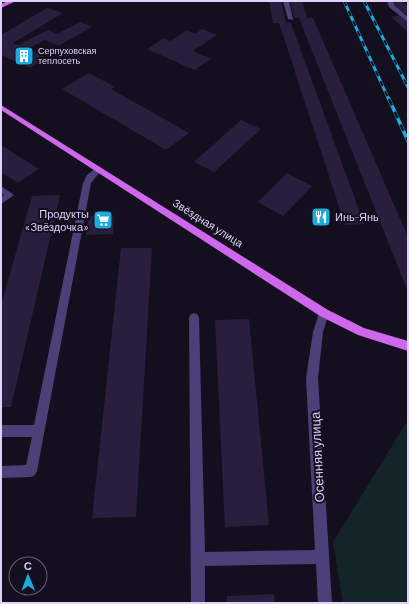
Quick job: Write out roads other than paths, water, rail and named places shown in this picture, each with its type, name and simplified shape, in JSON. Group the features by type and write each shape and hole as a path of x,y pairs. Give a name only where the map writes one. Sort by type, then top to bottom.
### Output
{"main road":[{"path":"1,6 13,1"},
{"name":"Звёздная улица","path":"1,107 324,313 362,332 408,346"}],"street":[{"path":"286,1 291,19"},
{"path":"390,1 391,6 408,20"},
{"path":"1,472 31,471 87,183 98,168"},
{"path":"1,188 10,195 1,202"},
{"name":"Осенняя улица","path":"324,313 318,332 312,378 325,603"},
{"path":"194,318 198,603"},
{"path":"1,431 39,431"},
{"path":"198,559 322,556"}],"railway":[{"path":"344,1 389,100"},
{"path":"364,1 408,87"},
{"path":"389,99 408,141"}],"place":[{"name":"Серпуховская теплосеть","path":"24,56"},
{"name":"Инь-Янь","path":"321,217"},
{"name":"Продукты «Звёздочка»","path":"103,220"}]}
